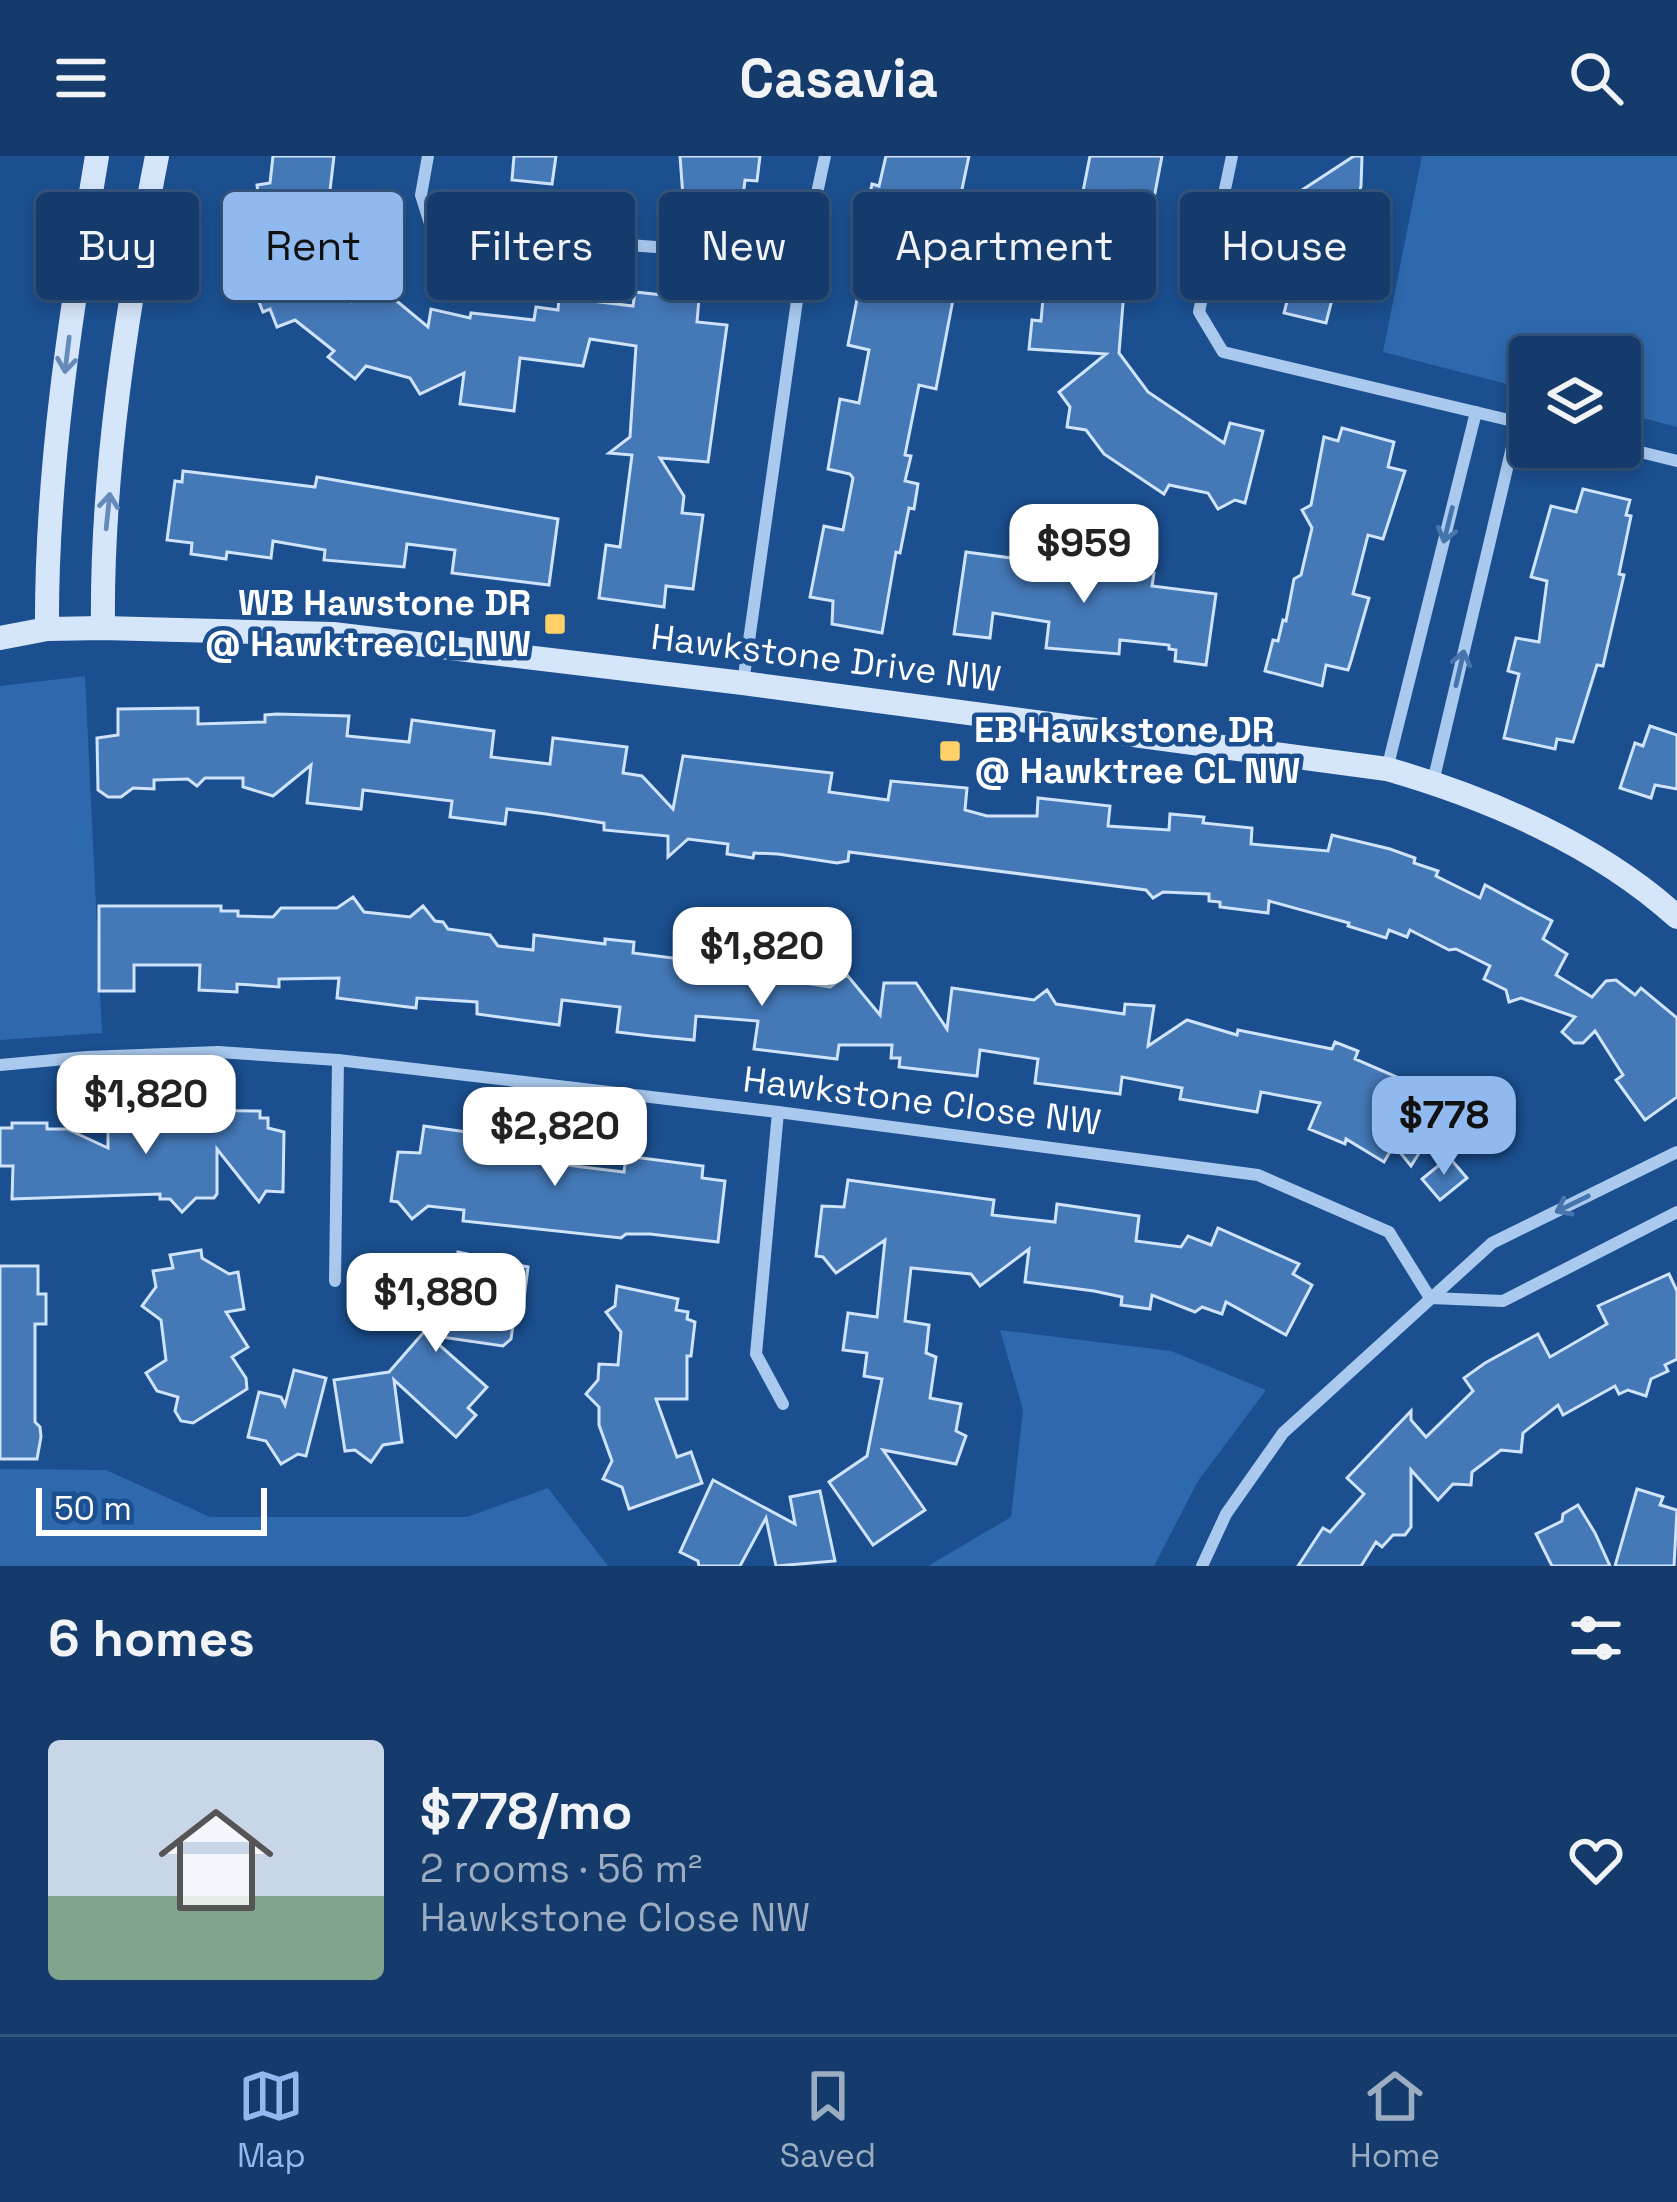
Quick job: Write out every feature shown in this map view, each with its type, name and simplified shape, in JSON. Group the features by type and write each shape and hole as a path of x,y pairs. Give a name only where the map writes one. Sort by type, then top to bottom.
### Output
{"street":[{"path":"46,629 58,427 97,156"},
{"path":"103,628 102,571 121,380 157,156"},
{"path":"428,156 421,195 432,230 460,248 659,247"},
{"path":"817,192 825,156"},
{"path":"1232,156 1199,312 1223,352 1509,420"},
{"path":"742,683 797,300"},
{"path":"1387,769 1476,412"},
{"path":"1641,452 1677,461"},
{"path":"1433,782 1513,468"},
{"name":"Hawkstone Drive NW","path":"0,638 46,629 103,628 333,634 1387,769 1433,782 1554,835 1677,917"},
{"name":"Hawkstone Close NW","path":"0,1064 218,1052 338,1060 1258,1175 1389,1232 1430,1298"},
{"path":"335,1281 338,1060"},
{"path":"778,1112 756,1354 784,1403"},
{"path":"1202,1566 1226,1514 1283,1433 1492,1243 1677,1152"},
{"path":"1430,1298 1503,1301 1677,1212"}],"shaded area":[{"path":"1422,156 1677,156 1677,427 1641,418 1641,336 1509,336 1509,385 1383,352"},
{"path":"85,676 102,1033 0,1040 0,686"},
{"path":"1000,1330 1171,1351 1266,1390 1198,1481 1154,1566 928,1566 1011,1517 1023,1410"},
{"path":"0,1469 106,1470 210,1517 467,1517 548,1488 608,1566 0,1566"}],"building":[{"path":"273,156 334,156 330,192 258,192 257,185 270,183"},
{"path":"514,156 556,156 552,184 512,180"},
{"path":"680,156 760,156 757,181 745,180 744,192 683,192"},
{"path":"886,156 969,156 961,192 870,192 872,184 879,186"},
{"path":"1090,156 1162,156 1155,192 1083,192"},
{"path":"1354,156 1362,156 1359,192 1299,192"},
{"path":"635,292 659,295 659,300 699,300 697,322 727,325 708,462 660,458 684,496 682,513 703,515 693,589 666,586 664,607 599,598 606,545 620,547 632,455 609,453 630,437 636,346 590,339 583,366 520,358 514,411 460,404 464,373 420,394 410,378 366,366 355,379 328,357 334,351 295,320 277,327 270,309 263,312 258,300 395,300 428,327 431,309 470,318 471,313 534,320 536,307 558,310 559,300 633,306"},
{"path":"857,300 953,300 936,389 919,385 905,455 911,456 905,481 918,484 900,553 896,552 882,633 832,624 833,601 810,597 824,526 843,530 853,478 828,469 840,399 859,403 869,350 848,345"},
{"path":"1043,300 1123,300 1119,353 1148,392 1224,443 1230,423 1263,431 1245,503 1235,500 1218,509 1208,493 1169,485 1164,494 1104,454 1086,430 1067,427 1070,407 1059,392 1106,354 1029,349 1032,320 1041,321"},
{"path":"1287,300 1332,300 1326,323 1284,313"},
{"path":"1342,428 1394,442 1388,467 1405,471 1383,539 1368,535 1353,594 1369,598 1348,670 1326,665 1322,686 1265,671 1273,640 1278,641 1286,621 1294,579 1301,575 1312,528 1302,510 1311,505 1324,437 1338,441"},
{"path":"183,471 315,487 317,477 558,519 549,585 452,573 455,550 407,544 404,567 324,560 325,550 273,541 271,558 227,552 226,559 191,554 192,543 167,540 175,481 182,482"},
{"path":"1583,489 1630,500 1626,515 1631,516 1619,574 1624,575 1603,666 1597,665 1573,742 1557,739 1555,749 1504,738 1519,674 1508,671 1516,638 1539,642 1547,581 1531,577 1551,506 1576,512"},
{"path":"966,552 1034,561 1063,559 1125,573 1154,573 1152,586 1216,594 1206,665 1175,661 1176,650 1169,645 1120,640 1119,654 1046,648 1049,622 993,613 990,638 954,634"},
{"path":"198,708 198,724 265,722 265,715 277,714 349,716 347,736 409,742 412,720 494,731 491,757 550,764 553,738 627,747 623,773 642,776 673,809 683,756 832,773 829,792 888,800 891,781 967,788 965,810 987,816 1037,816 1038,798 1110,806 1108,826 1169,830 1170,814 1252,828 1251,844 1328,851 1332,835 1390,849 1415,858 1414,863 1438,871 1436,876 1480,898 1485,885 1552,921 1543,939 1567,954 1556,975 1592,997 1606,981 1616,980 1635,995 1641,988 1677,1018 1677,1097 1645,1120 1616,1080 1623,1075 1595,1031 1583,1043 1574,1043 1562,1032 1575,1017 1521,998 1509,1002 1506,990 1484,979 1490,966 1456,949 1410,930 1407,937 1389,930 1386,938 1269,901 1268,913 1220,907 1220,902 1209,901 1209,894 1163,892 1153,898 1146,890 849,852 848,861 837,863 778,854 754,853 753,858 727,854 728,844 688,839 668,857 668,836 604,830 604,823 546,814 507,809 505,824 450,817 452,801 363,790 361,809 307,803 311,765 273,796 243,787 243,778 205,778 197,786 188,779 154,780 154,789 133,788 121,797 108,797 98,790 97,738 118,735 118,709"},
{"path":"1650,726 1677,735 1677,789 1655,785 1651,798 1620,788 1635,743 1643,746"},
{"path":"353,897 364,912 410,917 423,906 448,929 490,935 498,946 533,950 534,935 605,944 605,939 634,942 633,953 688,960 695,954 706,969 741,975 744,953 772,953 771,964 799,968 798,982 830,987 847,975 880,1015 884,983 916,983 947,1029 952,988 1034,1000 1047,990 1056,1004 1124,1014 1125,1004 1154,1006 1148,1046 1187,1020 1237,1035 1238,1030 1332,1049 1335,1042 1358,1051 1355,1059 1413,1084 1446,1110 1411,1166 1394,1145 1384,1162 1346,1139 1345,1144 1309,1129 1320,1103 1261,1092 1257,1112 1180,1099 1182,1088 1122,1077 1120,1094 1035,1083 1038,1059 980,1050 977,1076 899,1067 900,1058 891,1058 892,1045 839,1045 837,1059 754,1049 758,1021 696,1016 694,1040 617,1032 620,1007 562,1000 559,1025 477,1014 477,1002 417,998 416,1008 337,998 339,978 279,979 279,987 237,984 237,992 199,990 200,965 134,965 134,991 99,991 99,906 221,906 221,911 238,911 238,916 273,917 281,908 337,908"},
{"path":"179,1110 260,1111 260,1118 268,1118 268,1128 284,1132 283,1192 266,1191 259,1202 217,1149 217,1194 196,1198 182,1212 170,1199 160,1199 160,1194 12,1199 13,1166 0,1166 0,1128 12,1128 12,1123 47,1123 47,1129 67,1129 108,1148 108,1116 179,1115"},
{"path":"424,1126 568,1146 566,1165 624,1172 626,1156 703,1166 702,1178 725,1181 718,1242 650,1234 621,1238 463,1221 464,1210 428,1206 412,1219 398,1202 391,1201 398,1152 420,1153"},
{"path":"1449,1157 1467,1178 1440,1200 1422,1179"},
{"path":"848,1180 994,1200 992,1215 1055,1222 1057,1204 1139,1216 1136,1241 1181,1247 1188,1236 1211,1245 1218,1228 1299,1264 1293,1274 1312,1285 1286,1335 1226,1302 1222,1314 1202,1307 1195,1312 1152,1295 1150,1309 1121,1305 1122,1297 1025,1282 1029,1249 980,1286 971,1274 911,1268 905,1321 929,1325 926,1353 936,1357 930,1398 961,1404 956,1431 966,1436 956,1464 883,1450 925,1510 873,1545 829,1482 867,1456 882,1379 864,1376 867,1353 843,1350 848,1313 877,1317 885,1240 836,1273 823,1257 816,1256 822,1206 844,1207"},
{"path":"201,1250 202,1258 229,1274 238,1272 244,1309 226,1312 248,1347 232,1357 246,1378 247,1389 193,1423 181,1421 175,1411 178,1397 157,1391 146,1373 166,1360 161,1320 142,1306 156,1287 153,1271 173,1268 170,1255"},
{"path":"458,1252 528,1267 523,1307 516,1306 511,1339 503,1346 428,1335 487,1387 468,1408 476,1415 456,1437 394,1380 402,1442 383,1445 371,1462 355,1450 345,1451 334,1380 389,1372 451,1301 429,1298 433,1261 457,1264"},
{"path":"0,1266 38,1266 38,1294 46,1294 46,1324 35,1324 35,1422 41,1437 37,1459 0,1459"},
{"path":"1669,1274 1677,1291 1677,1359 1665,1365 1668,1371 1651,1379 1646,1396 1628,1390 1619,1394 1615,1386 1563,1415 1558,1405 1523,1433 1521,1452 1501,1450 1472,1472 1471,1485 1453,1484 1438,1500 1411,1470 1411,1527 1405,1535 1393,1535 1382,1547 1376,1542 1361,1566 1298,1566 1323,1528 1330,1532 1364,1494 1347,1478 1411,1411 1411,1420 1426,1437 1473,1391 1464,1378 1485,1363 1538,1334 1550,1357 1607,1324 1598,1306"},
{"path":"617,1286 678,1299 676,1310 688,1312 687,1319 695,1322 691,1356 687,1356 687,1399 656,1399 677,1457 691,1452 702,1483 629,1509 622,1487 603,1479 612,1461 599,1425 599,1407 586,1394 598,1380 599,1364 618,1365 621,1332 606,1312 615,1306"},
{"path":"294,1370 326,1378 306,1456 298,1454 281,1464 266,1441 248,1437 259,1392 281,1397 285,1405"},
{"path":"713,1480 795,1524 790,1497 820,1491 835,1561 776,1566 766,1518 740,1566 699,1566 680,1552"},
{"path":"1637,1489 1663,1497 1660,1505 1677,1510 1674,1566 1615,1566"},
{"path":"1578,1505 1610,1566 1552,1566 1536,1534 1562,1521 1563,1514"}],"place":[{"name":"WB Hawstone DR @ Hawktree CL NW","path":"555,624"},
{"name":"EB Hawkstone DR @ Hawktree CL NW","path":"950,751"}]}
